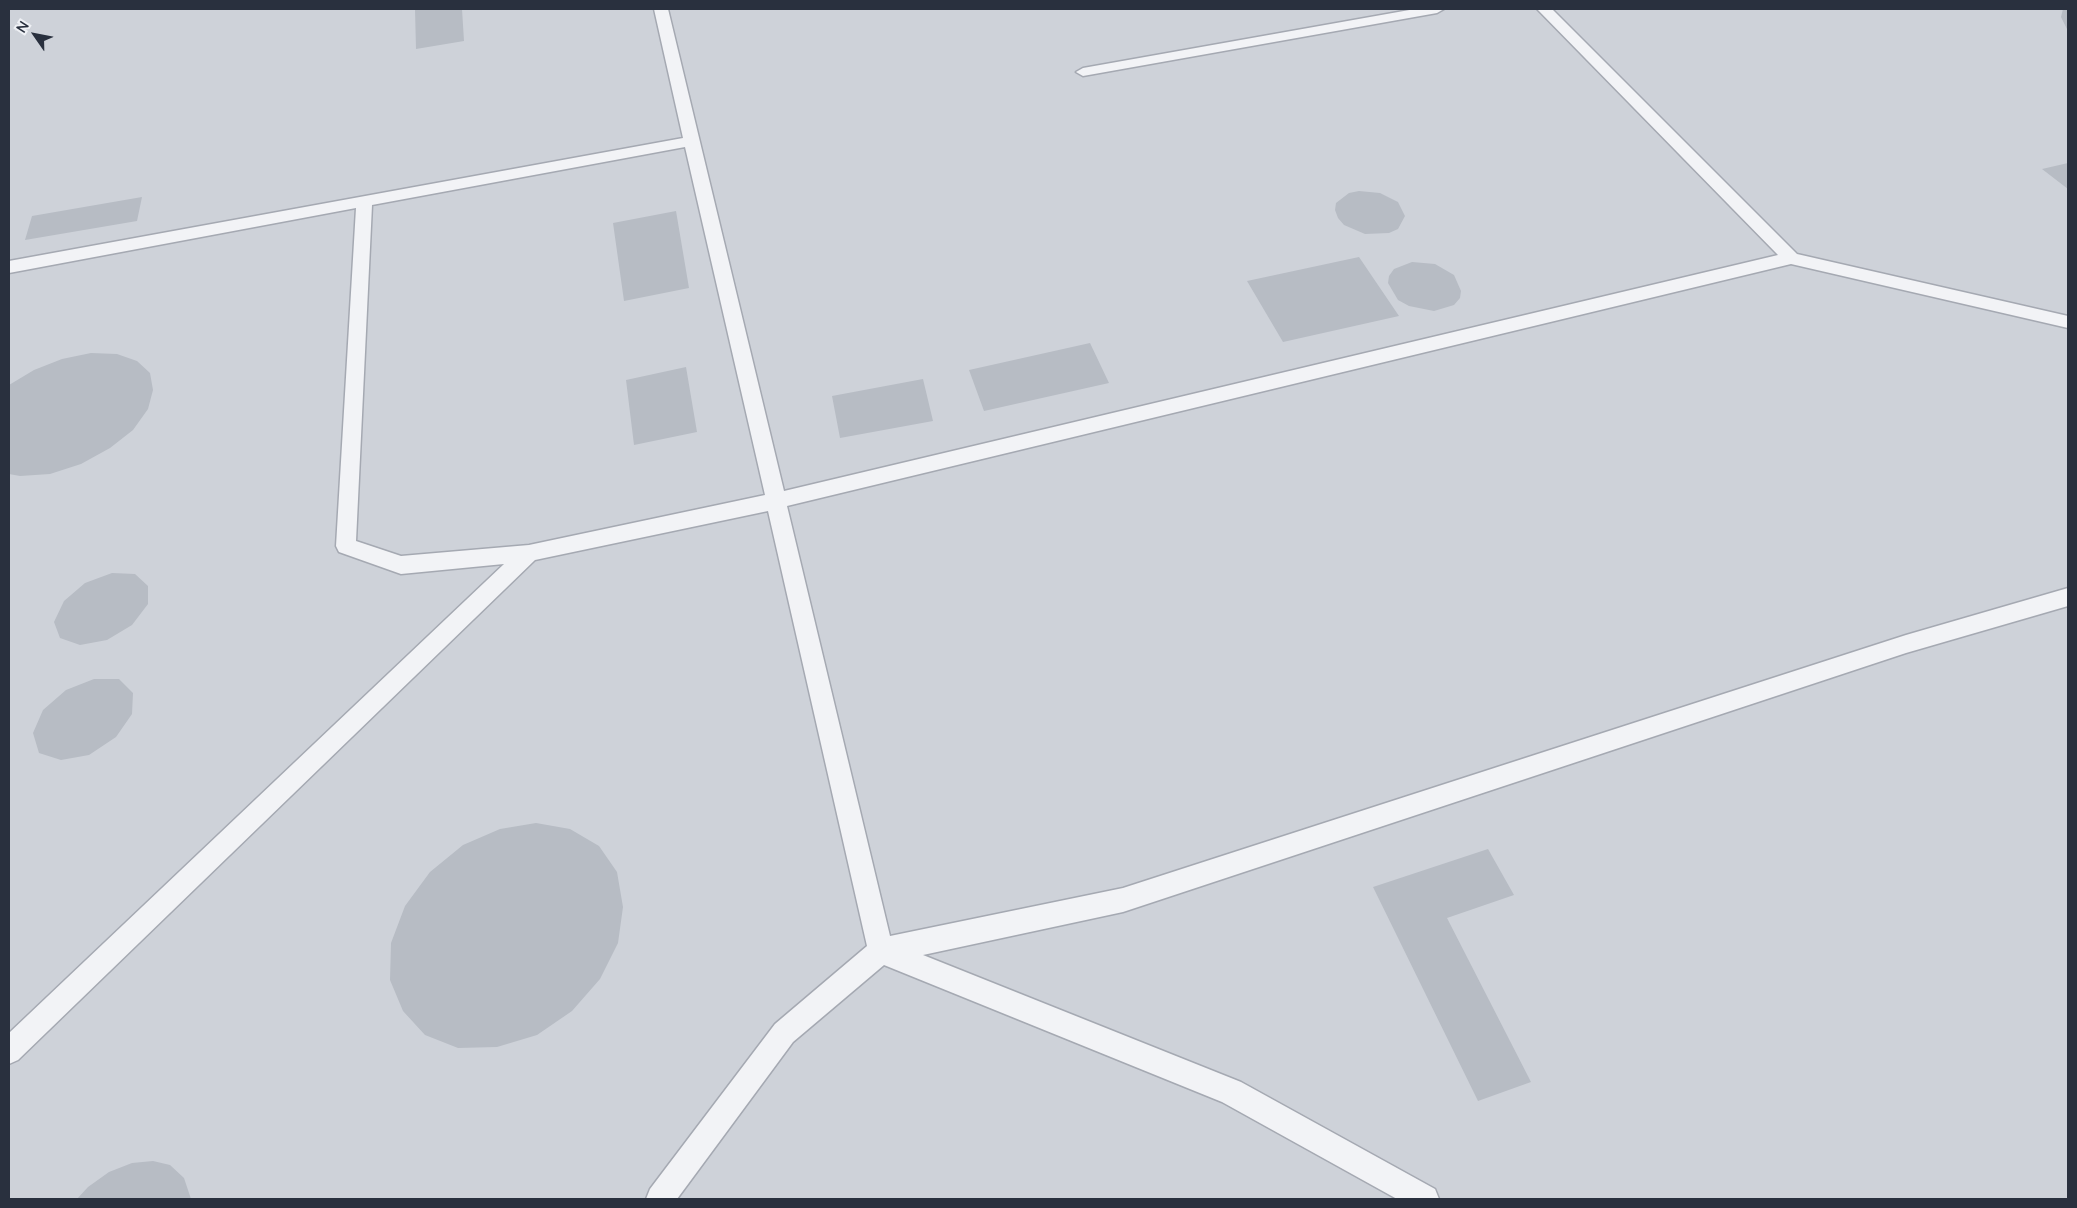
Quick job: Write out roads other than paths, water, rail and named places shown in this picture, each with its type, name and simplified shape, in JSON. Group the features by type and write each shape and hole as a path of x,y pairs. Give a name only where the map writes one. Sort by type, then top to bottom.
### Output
{"lane":[{"path":"661,9 881,952"},
{"path":"1082,72 1438,9"},
{"path":"1544,9 1791,258"},
{"path":"9,268 692,142"},
{"path":"364,203 346,546 401,565 529,553 776,501 1791,258 2068,322"},
{"path":"9,1051 529,553"},
{"path":"660,1199 784,1033 881,952 1123,900 1906,644 2068,597"},
{"path":"881,952 1232,1092 1425,1199"}]}
